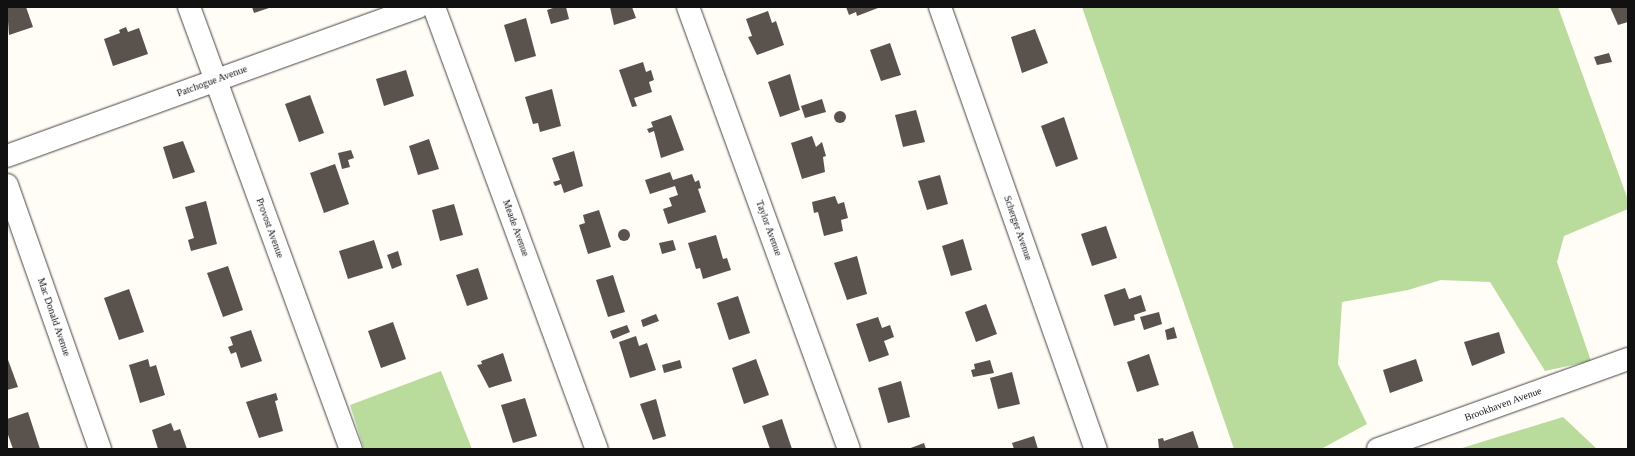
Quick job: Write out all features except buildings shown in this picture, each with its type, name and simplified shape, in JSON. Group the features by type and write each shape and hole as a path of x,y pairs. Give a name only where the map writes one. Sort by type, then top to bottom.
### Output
{"street":[{"name":"Provost Avenue","path":"189,7 351,449"},
{"name":"Patchogue Avenue","path":"7,156 418,7"},
{"name":"Meade Avenue","path":"434,7 596,449"},
{"name":"Taylor Avenue","path":"688,7 849,449"},
{"name":"Scherger Avenue","path":"940,7 1096,449"},
{"name":"Mac Donald Avenue","path":"7,185 100,449"},
{"name":"Brookhaven Avenue","path":"1378,449 1628,359"}],"green space":[{"path":"1082,7 1558,7 1628,200 1628,209 1564,236 1557,262 1591,361 1545,371 1490,282 1441,280 1408,290 1342,302 1338,364 1367,424 1321,449 1234,449"},
{"path":"441,371 472,449 364,449 350,405"},
{"path":"1563,417 1597,449 1459,449 1504,435"}]}
